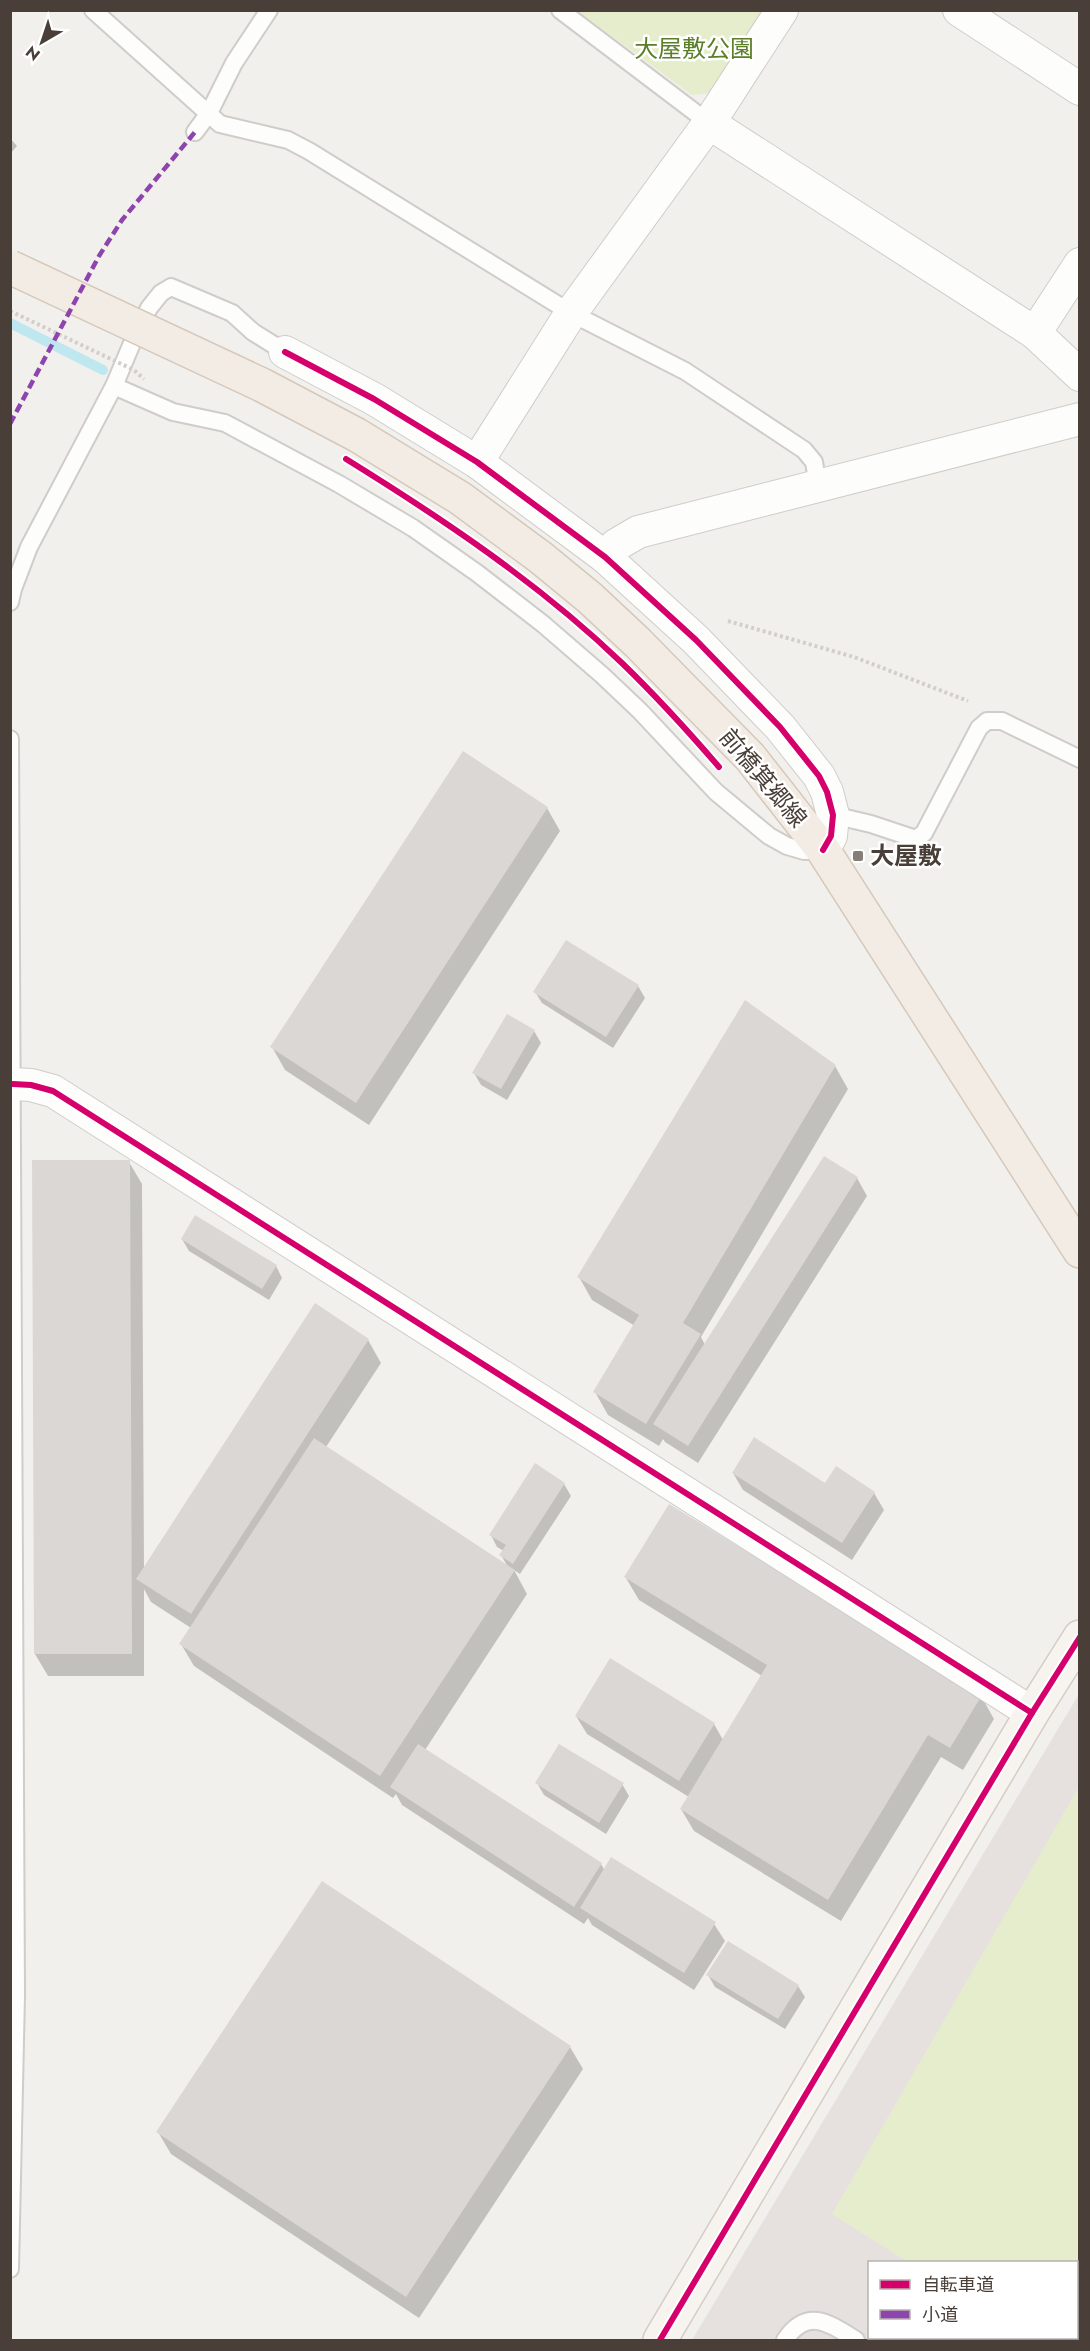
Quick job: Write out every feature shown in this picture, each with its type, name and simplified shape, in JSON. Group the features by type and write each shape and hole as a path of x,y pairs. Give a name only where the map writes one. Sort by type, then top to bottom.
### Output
{"main road":[{"name":"前橋箕郷線","path":"13,275 262,385 357,435 460,498 540,557 590,598 638,643 750,757 823,850 1080,1251"}],"street":[{"path":"477,462 571,313 709,123 782,10"},
{"path":"959,10 1080,88"},
{"path":"709,123 1035,333 1080,375"},
{"path":"1035,333 1080,264"},
{"path":"285,352 374,399 477,462 605,557 680,626 799,749 819,776 827,792 833,815 831,836 823,850"},
{"path":"605,557 616,545 638,532 1080,420"},
{"path":"13,1084 32,1085 53,1091 1032,1713"},
{"path":"660,2340 1032,1713 1080,1637"}],"lane":[{"path":"93,10 220,124 288,140 309,151 571,313 685,371 804,450 814,462 818,486"},
{"path":"195,132 209,113 234,63 269,10"},
{"path":"560,10 709,123"},
{"path":"13,275 128,332"},
{"path":"10,602 12,589 29,547 114,386 128,332 161,293 171,287 232,313 253,332 285,352"},
{"path":"114,386 173,412 225,423 339,484 413,528 477,573 543,624 594,668 640,711 716,792 769,836 787,846 804,851 823,850"},
{"path":"833,815 871,824 916,839 924,833 979,728 987,720 1002,721 1080,759"},
{"path":"10,739 16,1995 10,2269"},
{"path":"785,2340 792,2330 804,2321 819,2321 834,2326 856,2340"}],"path":[{"path":"10,311 134,370 144,380"},
{"path":"680,626 690,618 710,616 854,657 977,705 984,711 987,720"}],"shaded area":[{"path":"1079,1694 1079,2340 692,2340"}],"green space":[{"name":"大屋敷公園","path":"578,11 764,11 712,93 692,95"},
{"path":"1079,1787 1079,2340 1028,2339 1078,2339 1078,2261 906,2261 832,2214"}],"building":[{"path":"463,751 548,807 356,1103 270,1047"},
{"path":"566,940 639,985 606,1037 533,992"},
{"path":"745,1000 836,1065 683,1323 701,1334 646,1424 593,1392 639,1315 577,1277"},
{"path":"507,1014 535,1030 501,1089 472,1073"},
{"path":"824,1156 858,1177 688,1446 653,1424"},
{"path":"32,1160 130,1160 132,1654 34,1654"},
{"path":"195,1215 277,1265 262,1289 181,1239"},
{"path":"315,1303 369,1339 191,1614 136,1579"},
{"path":"754,1437 825,1483 836,1466 875,1492 842,1543 732,1473"},
{"path":"314,1438 515,1570 380,1776 179,1644"},
{"path":"535,1463 565,1483 513,1564 499,1555 506,1545 489,1535"},
{"path":"669,1504 982,1695 950,1748 928,1735 828,1900 680,1809 767,1665 624,1577"},
{"path":"610,1658 715,1723 679,1781 575,1716"},
{"path":"418,1744 602,1863 574,1907 390,1787"},
{"path":"559,1744 624,1783 599,1823 535,1783"},
{"path":"611,1857 716,1922 684,1973 580,1908"},
{"path":"322,1881 571,2046 406,2297 156,2132"},
{"path":"728,1941 799,1985 778,2019 706,1975"}],"waterway":[{"path":"10,323 103,370"}],"marked path":[{"path":"10,424 99,256 122,220 195,132"}],"cycle path":[{"path":"285,352 374,399 477,462 605,557 696,640 780,727 819,776 827,792 833,815 831,836 823,850"},
{"path":"346,459 419,505 490,554 558,607 636,676 719,767"},
{"path":"13,1084 31,1085 53,1091 1032,1713"},
{"path":"660,2340 1032,1713 1080,1637"}],"place":[{"name":"大屋敷","path":"858,856"}]}
